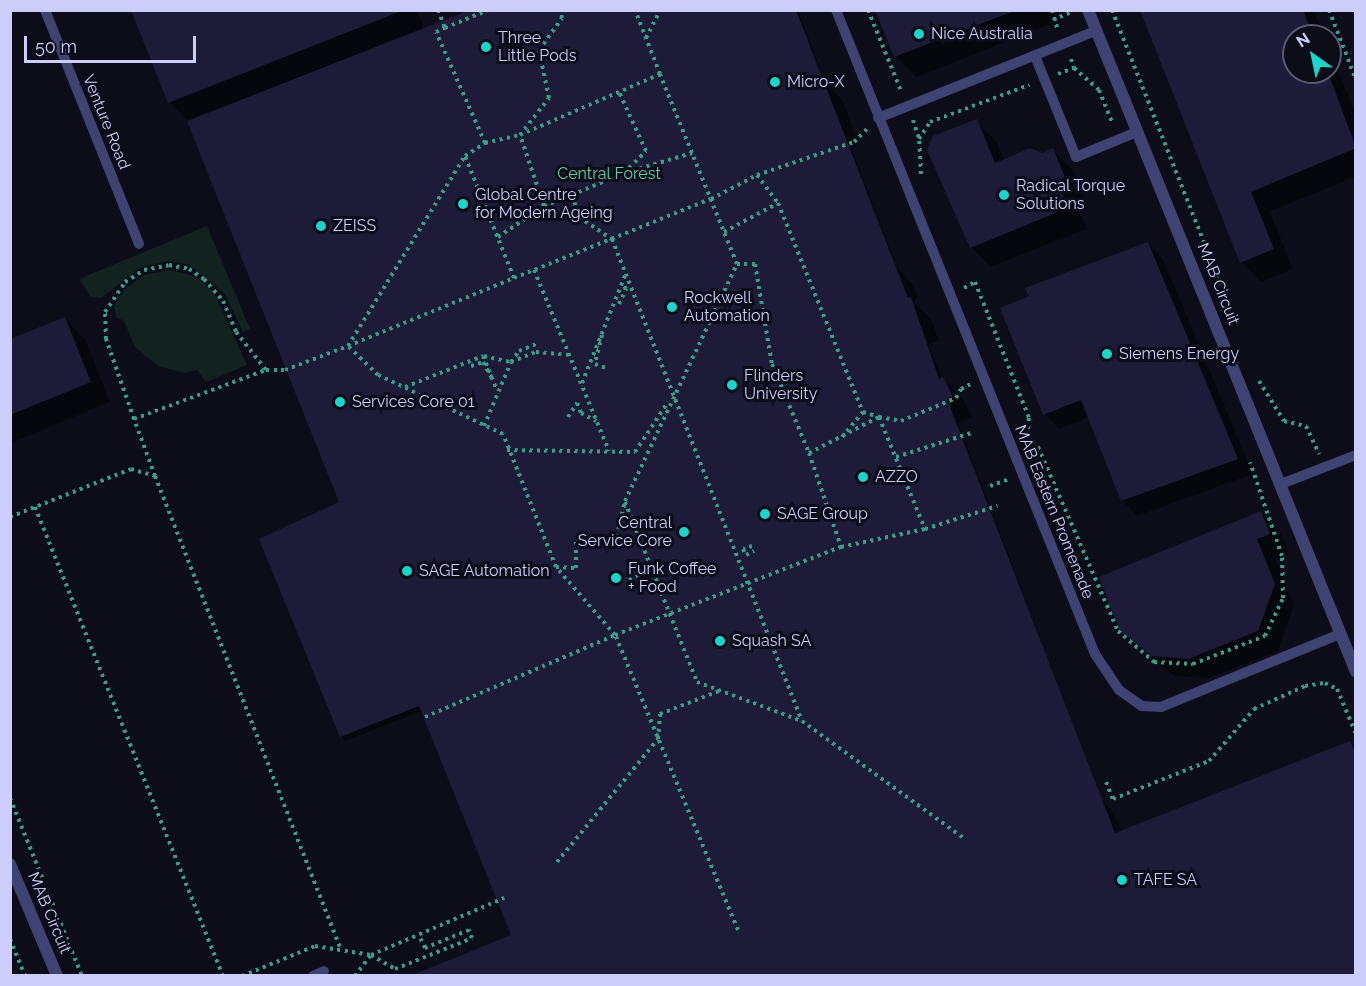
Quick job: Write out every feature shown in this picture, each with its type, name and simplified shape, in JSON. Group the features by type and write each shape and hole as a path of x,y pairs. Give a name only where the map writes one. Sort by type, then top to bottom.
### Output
{"street":[{"name":"MAB Circuit","path":"1088,10 1356,672"},
{"name":"MAB Circuit","path":"10,864 57,975"}],"lane":[{"name":"Venture Road","path":"45,10 139,244"},
{"name":"MAB Eastern Promenade","path":"836,10 1095,654 1119,690 1142,706 1161,707 1340,634"},
{"path":"878,118 1096,31"},
{"path":"1035,56 1076,157 1137,132"},
{"path":"1281,484 1356,455"}],"path":[{"path":"438,10 445,28"},
{"path":"485,142 436,32 489,10"},
{"path":"520,135 549,98 539,50 562,18 560,10"},
{"path":"556,567 576,568 576,539 615,544 625,501 737,264 635,10"},
{"path":"646,38 660,10"},
{"path":"867,10 908,106"},
{"path":"1053,20 1074,10"},
{"path":"1112,10 1238,327"},
{"path":"1329,10 1356,80"},
{"path":"921,185 919,139 930,122 1074,68 1099,90 1119,139"},
{"path":"348,346 465,156 485,142 520,135 660,74"},
{"path":"619,92 646,152 624,173"},
{"path":"134,419 266,370 285,370 348,346 711,199 757,175 854,142 878,118"},
{"path":"520,135 544,206"},
{"path":"498,237 544,206 624,173 692,153"},
{"path":"465,156 514,278"},
{"path":"757,175 778,203 863,412"},
{"path":"572,195 579,217 612,239 675,392 802,721"},
{"path":"724,232 778,203"},
{"path":"737,264 754,264 772,364 809,453 841,547"},
{"path":"266,370 236,332 223,301 204,279 189,269 169,265 144,270 125,282 105,312 106,339 155,476 341,950"},
{"path":"534,270 609,451"},
{"path":"581,383 626,273"},
{"path":"959,279 963,289 975,282 1029,418 1027,436 1038,447 1118,631 1154,662 1193,664 1265,636 1283,598 1282,556 1248,455"},
{"path":"620,304 626,289 622,282"},
{"path":"602,332 602,349 595,364 606,368"},
{"path":"484,426 510,362 519,351 539,343"},
{"path":"348,346 378,375 503,434 507,450 556,567 615,635 738,930"},
{"path":"404,388 483,356 510,362 536,352 570,355"},
{"path":"483,356 498,392"},
{"path":"471,366 483,362 492,378"},
{"path":"1255,370 1284,421 1306,426 1324,467"},
{"path":"863,412 901,422 956,398 961,388 983,378"},
{"path":"507,450 635,452 675,392"},
{"path":"568,417 577,403 581,413 596,421"},
{"path":"839,441 863,412"},
{"path":"809,453 839,441 879,417"},
{"path":"879,417 925,529"},
{"path":"896,457 970,433"},
{"path":"10,517 131,470 155,476"},
{"path":"625,501 698,682 802,721 965,839"},
{"path":"425,717 615,635 841,547 925,529 997,506"},
{"path":"35,507 223,975"},
{"path":"629,580 648,572"},
{"path":"1106,782 1113,799 1209,761 1254,709 1305,686 1325,683 1337,689 1356,734"},
{"path":"557,862 658,739 660,714 719,691"},
{"path":"10,798 82,975"},
{"path":"356,975 371,955 504,898"},
{"path":"242,975 315,946 371,955 395,969 472,938 469,930 425,948 419,935"},
{"path":"10,939 25,975"}],"green space":[{"path":"207,226 250,329 243,332 225,294 190,265 169,261 141,267 101,298 91,297 79,279"},
{"path":"170,270 194,276 207,285 216,297 247,365 206,382 197,370 185,373 158,366 135,347 124,321 116,317 114,305 125,289 144,275"}],"building":[{"path":"131,10 401,10 401,11 168,103"},
{"path":"470,10 796,10 908,298 911,297 939,379 943,377 953,397 947,399 1115,833 1350,741 1356,754 1356,976 410,976 511,935 419,706 340,737 259,539 339,502 187,121"},
{"name":"Nice Australia","path":"875,10 1014,10 1014,11 894,57"},
{"path":"1140,10 1303,10 1308,24 1282,24 1282,84 1332,84 1356,148 1251,192 1274,249 1240,263"},
{"name":"Radical Torque Solutions","path":"977,119 995,163 1030,148 1042,153 1053,148 1065,177 1057,181 1068,208 970,248 927,150 933,136"},
{"name":"Siemens Energy","path":"1148,242 1238,459 1121,501 1081,400 1043,415 1000,308 1029,296 1025,288"},
{"path":"65,317 91,382 10,415 10,339"},
{"path":"1261,511 1270,534 1257,539 1275,584 1258,631 1188,659 1152,656 1120,631 1099,577"}],"place":[{"name":"Nice Australia","path":"919,34"},
{"name":"Three Little Pods","path":"486,47"},
{"name":"Micro-X","path":"775,82"},
{"name":"Radical Torque Solutions","path":"1004,195"},
{"name":"Global Centre for Modern Ageing","path":"463,204"},
{"name":"ZEISS","path":"321,226"},
{"name":"Rockwell Automation","path":"672,307"},
{"name":"Siemens Energy","path":"1107,354"},
{"name":"Flinders University","path":"732,385"},
{"name":"Services Core 01","path":"340,402"},
{"name":"AZZO","path":"863,477"},
{"name":"SAGE Group","path":"765,514"},
{"name":"Central Service Core","path":"684,532"},
{"name":"SAGE Automation","path":"407,571"},
{"name":"Funk Coffee + Food","path":"616,578"},
{"name":"Squash SA","path":"720,641"},
{"name":"TAFE SA","path":"1122,880"}],"park label":[{"name":"Central Forest","path":"609,174"}]}
